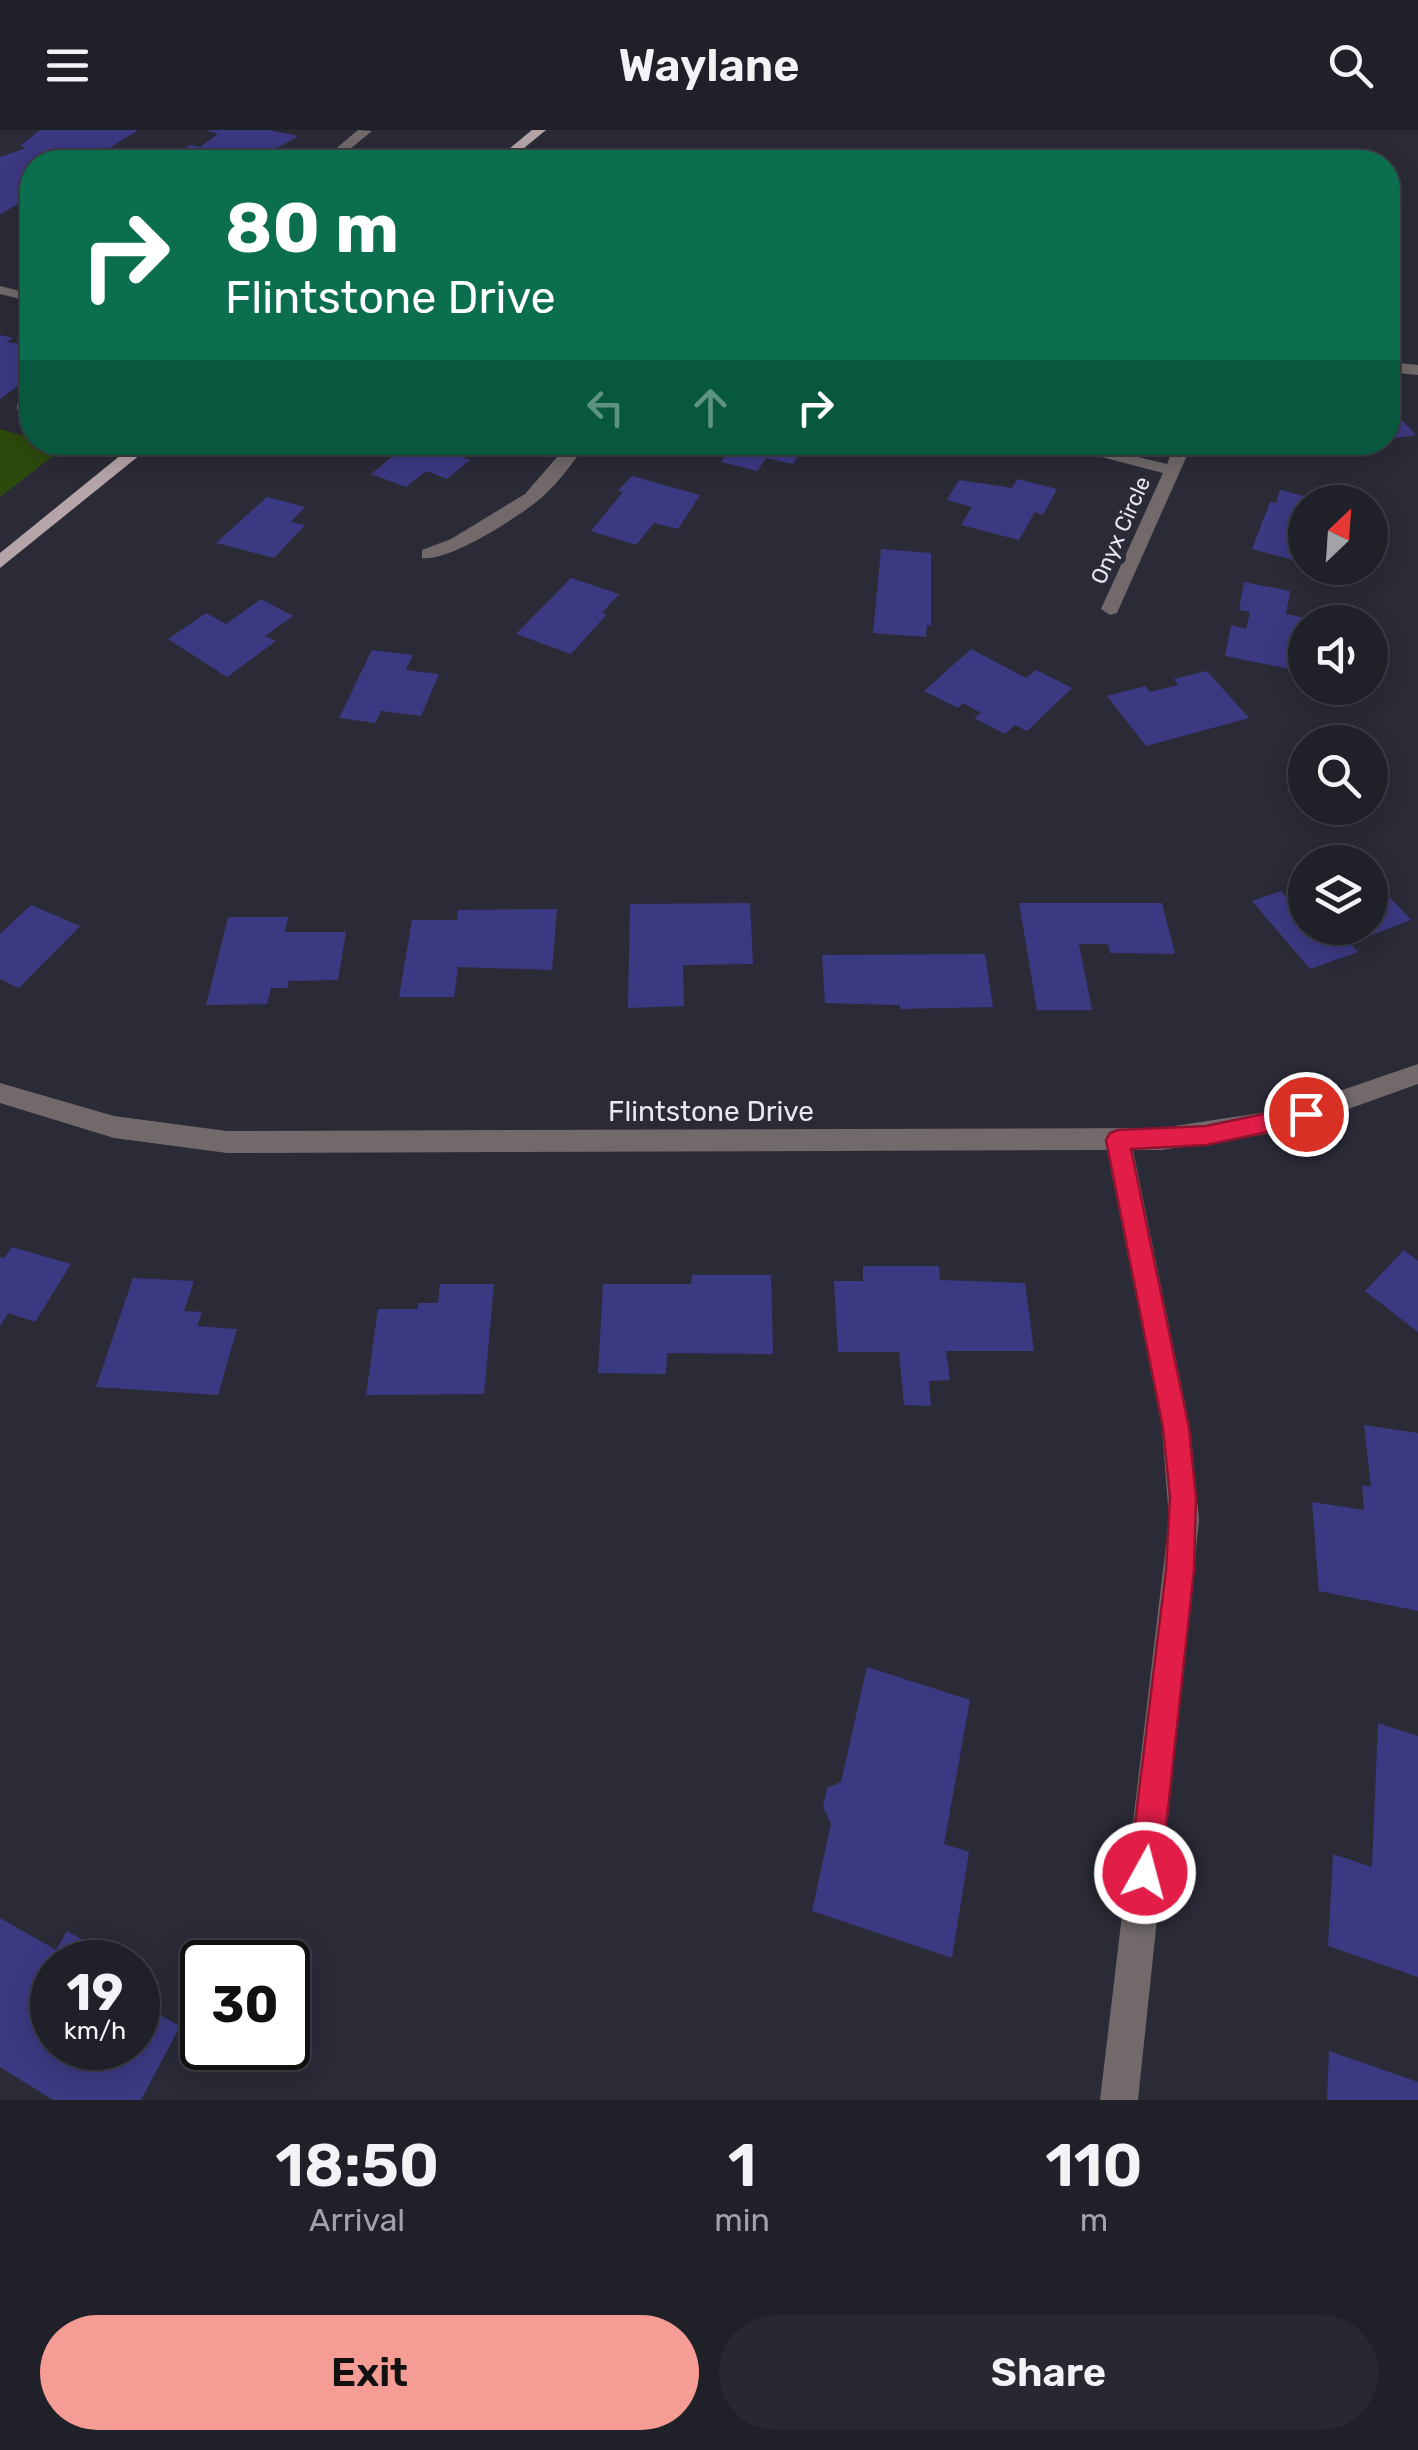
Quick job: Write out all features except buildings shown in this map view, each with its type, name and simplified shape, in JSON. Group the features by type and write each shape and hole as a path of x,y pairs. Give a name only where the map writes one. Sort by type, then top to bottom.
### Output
{"main road":[{"path":"514,150 540,130"},
{"path":"0,562 132,455"}],"street":[{"path":"340,150 362,131"},
{"path":"428,554 457,543 531,498 569,455"},
{"path":"1108,455 1172,470"},
{"name":"Onyx Circle","path":"1110,609 1179,455"},
{"name":"Flintstone Drive","path":"0,1093 114,1127 226,1142 1118,1140 1206,1136 1287,1120 1418,1074"},
{"path":"1118,1140 1176,1428 1184,1520 1119,2100"}],"green space":[{"path":"0,429 20,435 20,455 54,455 0,497"}],"route":[{"path":"1145,1873 1184,1520 1176,1428 1118,1140 1206,1136 1306,1114"}]}
